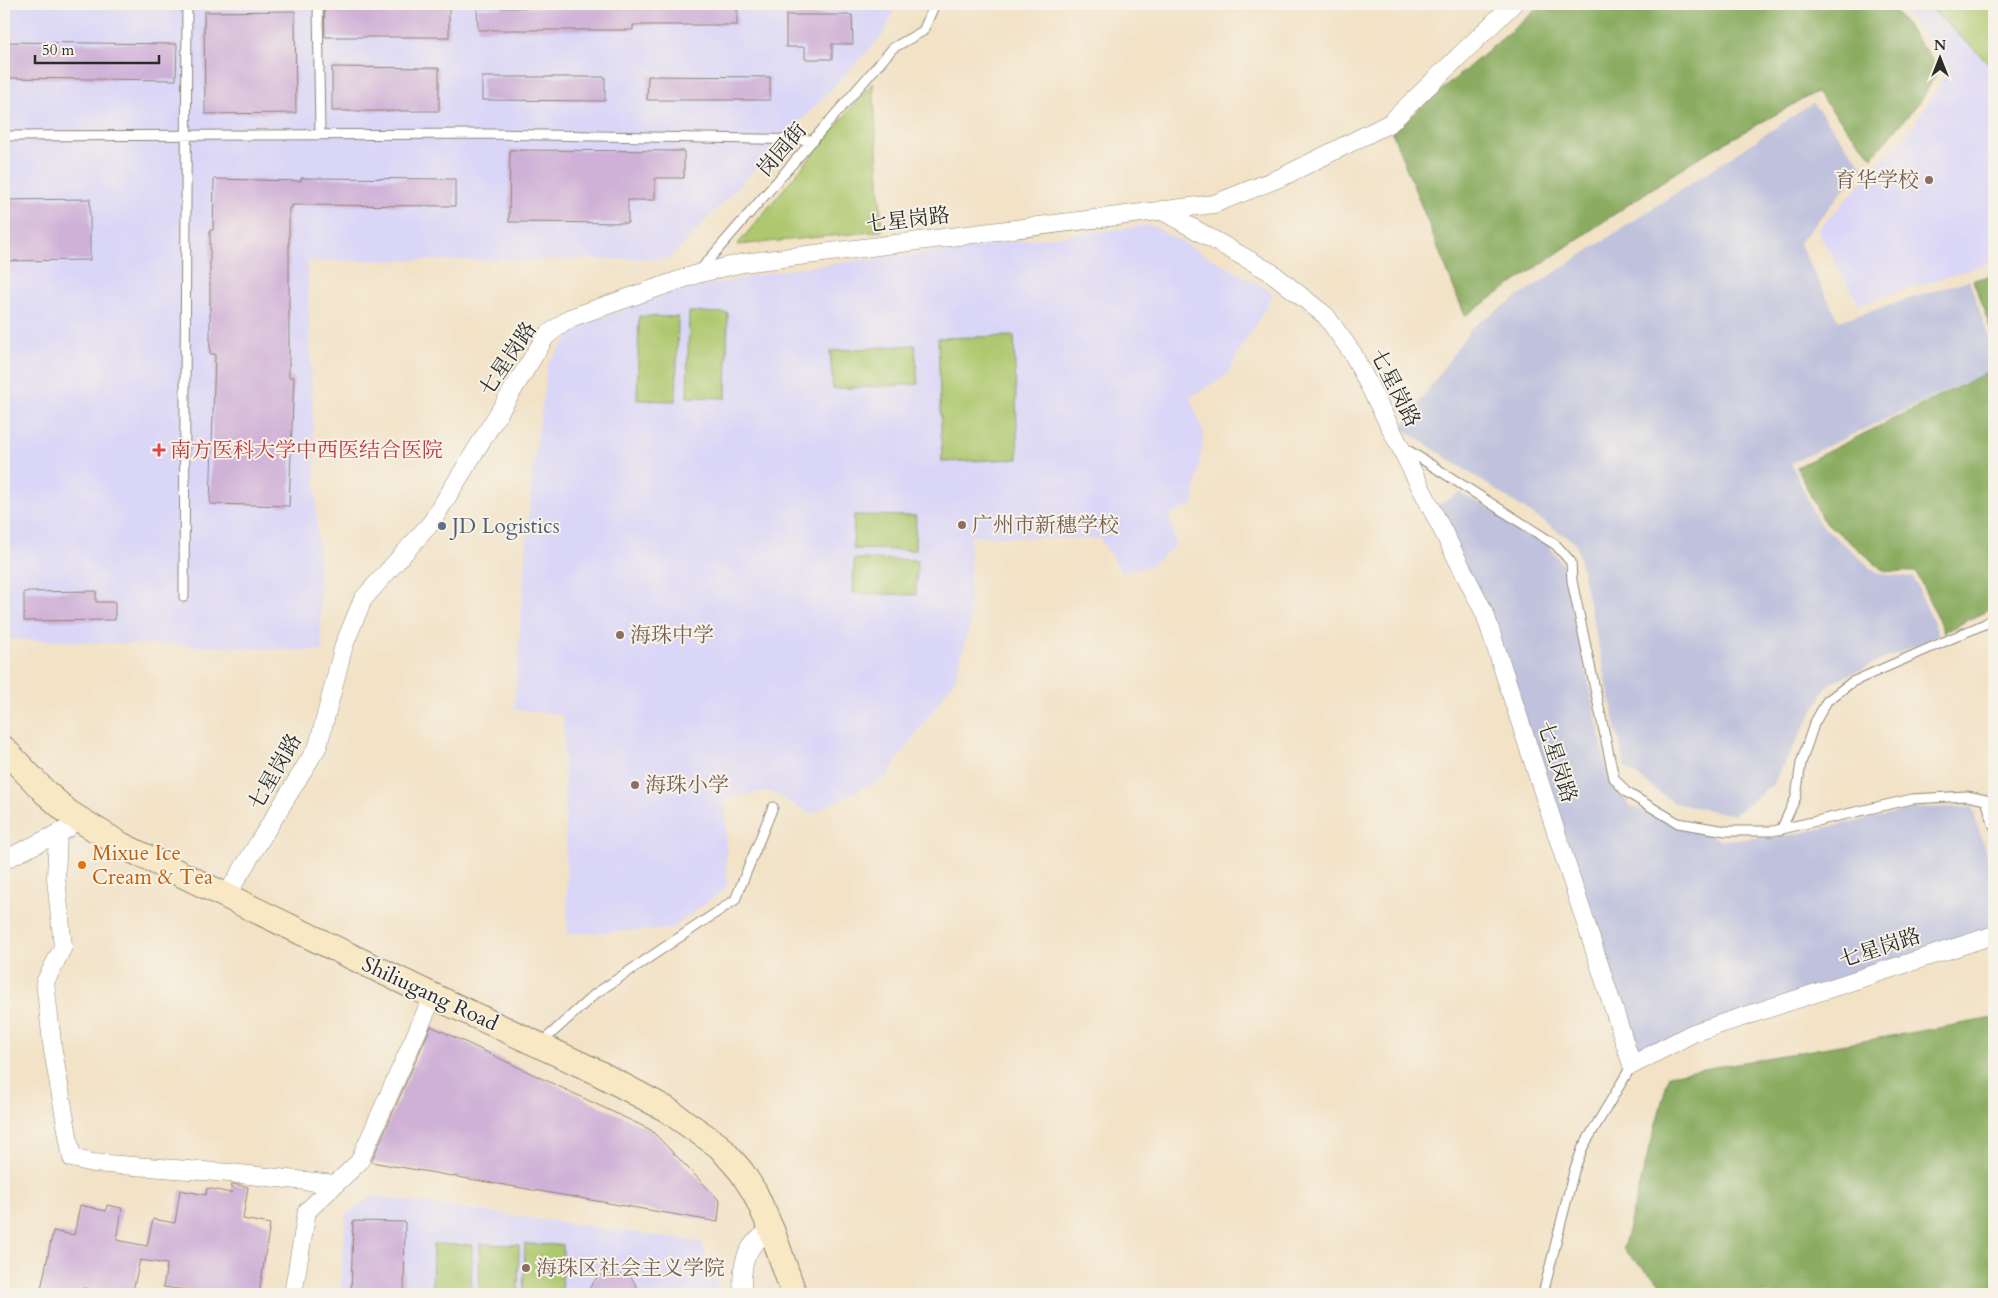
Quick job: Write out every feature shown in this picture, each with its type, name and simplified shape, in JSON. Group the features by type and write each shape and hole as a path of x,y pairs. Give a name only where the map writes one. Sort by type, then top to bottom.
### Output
{"main road":[{"name":"Shiliugang Road","path":"4,749 45,792 69,812 121,845 434,996 595,1071 666,1109 718,1146 741,1171 755,1193 772,1231 794,1294"}],"street":[{"name":"七星岗路","path":"226,896 318,746 344,645 363,599 431,523 546,336 570,318 697,274 743,263 1214,204 1282,177 1390,123 1513,4"},
{"name":"七星岗路","path":"1161,210 1272,273 1326,316 1353,354 1485,614 1632,1065 1693,1033 1994,934"},
{"path":"4,860 84,822"},
{"path":"58,834 56,878 63,947 45,982 53,1051 72,1158 93,1163 230,1173 335,1184"},
{"path":"293,1294 306,1211 359,1162 434,996"},
{"path":"743,1294 741,1280 750,1247 772,1231"}],"lane":[{"path":"184,597 187,4"},
{"path":"318,4 320,135"},
{"name":"岗园街","path":"697,274 893,48 923,31 935,4"},
{"path":"4,136 493,134 814,140"},
{"path":"1399,444 1556,545 1571,562 1572,582 1614,778 1626,792 1678,823 1726,832 1772,832 1912,799 1967,796 1986,800 1994,826"},
{"path":"1781,830 1796,797 1801,763 1814,724 1827,701 1852,682 1986,624 1994,616"},
{"path":"538,1045 595,994 735,900 773,807"},
{"path":"1543,1294 1574,1171 1583,1147 1632,1065"}],"shaded area":[{"name":"南方医科大学中西医结合医院","path":"4,4 897,4 884,34 669,259 307,261 322,651 4,639"},
{"name":"育华学校","path":"1899,4 1994,4 1994,262 1859,304 1817,231 1911,130 1949,68"},
{"path":"1813,103 1863,167 1799,243 1839,321 1969,280 1994,352 1994,369 1791,463 1818,522 1878,574 1913,577 1939,635 1828,684 1773,784 1734,815 1674,803 1625,767 1576,543 1402,428 1472,327"},
{"path":"1151,225 1274,293 1225,377 1190,397 1204,434 1193,505 1169,515 1176,545 1151,565 1122,573 1100,539 970,536 970,623 956,677 886,777 812,814 768,791 725,799 727,887 672,929 568,934 563,715 514,709 532,476 548,363 579,325 680,290 792,269"},
{"path":"1460,493 1547,543 1563,565 1610,782 1630,806 1722,840 1787,836 1918,808 1972,807 1994,879 1994,928 1634,1057 1437,505"},
{"name":"海珠区社会主义学院","path":"372,1196 701,1242 721,1294 340,1294 346,1215"}],"green space":[{"path":"1543,4 1890,4 1939,68 1922,99 1872,157 1816,92 1694,160 1465,316 1392,132"},
{"path":"1930,4 1994,4 1994,68 1928,6"},
{"path":"873,82 882,231 737,245"},
{"path":"1994,275 1994,339 1973,280"},
{"path":"689,312 728,313 726,398 687,397"},
{"path":"639,316 678,317 676,401 637,400"},
{"path":"1014,336 1018,459 942,462 938,338"},
{"path":"915,345 918,384 833,389 830,351"},
{"path":"1994,369 1994,608 1944,632 1916,572 1884,571 1822,519 1797,467"},
{"path":"854,515 916,516 915,550 853,549"},
{"path":"854,559 917,560 916,595 853,593"},
{"path":"1994,1018 1994,1294 1672,1294 1623,1249 1669,1075"},
{"path":"433,1244 472,1245 471,1294 432,1294"},
{"path":"480,1244 519,1245 518,1294 479,1294"},
{"path":"525,1244 563,1245 562,1294 523,1294"}],"building":[{"path":"324,4 449,4 449,37 325,37"},
{"path":"658,4 737,4 737,25 633,25 633,30 478,30 477,8 658,7"},
{"path":"295,11 296,113 205,114 204,12"},
{"path":"786,15 852,15 853,44 832,44 832,59 805,59 805,47 786,47"},
{"path":"4,42 177,44 176,80 4,78"},
{"path":"332,67 439,68 439,111 332,111"},
{"path":"648,76 770,77 770,100 647,100"},
{"path":"482,77 605,77 605,101 482,100"},
{"path":"510,150 684,151 684,178 655,178 655,200 628,200 628,223 509,222"},
{"path":"301,178 455,179 455,206 292,205 292,208 289,208 289,377 294,377 289,506 210,504 215,354 210,354 210,230 213,230 214,179 301,181"},
{"path":"90,199 90,260 4,261 4,200"},
{"path":"96,591 96,602 115,602 115,620 24,621 24,592"},
{"path":"431,1026 651,1130 720,1201 718,1222 371,1162"},
{"path":"232,1184 248,1187 243,1219 270,1224 259,1294 219,1294 163,1287 167,1264 140,1260 133,1291 112,1287 111,1292 83,1288 82,1294 40,1294 53,1231 74,1235 80,1205 106,1211 107,1205 122,1208 117,1240 147,1246 153,1219 175,1223 180,1190 206,1195 207,1188 231,1193"},
{"path":"353,1221 405,1222 404,1294 351,1294"},
{"path":"599,1275 630,1275 641,1294 585,1294"}],"place":[{"name":"育华学校","path":"1929,180"},
{"name":"南方医科大学中西医结合医院","path":"159,450"},
{"name":"广州市新穗学校","path":"962,525"},
{"name":"JD Logistics","path":"442,526"},
{"name":"海珠中学","path":"620,635"},
{"name":"海珠小学","path":"635,785"},
{"name":"Mixue Ice Cream & Tea","path":"82,865"},
{"name":"海珠区社会主义学院","path":"526,1268"}]}
